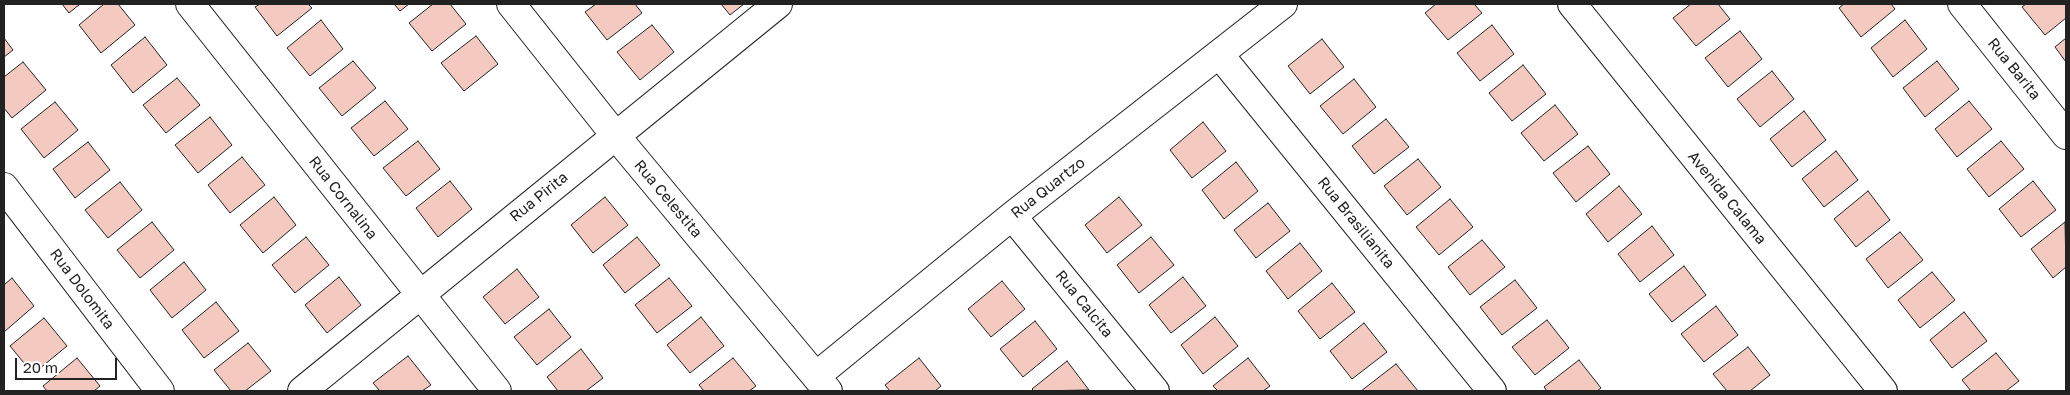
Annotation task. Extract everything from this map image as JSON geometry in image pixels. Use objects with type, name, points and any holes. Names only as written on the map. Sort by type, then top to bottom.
[{"type":"street","name":"Rua Cornalina","points":[[190,4],[497,391]]},
{"type":"street","name":"Rua Celestita","points":[[511,4],[615,135],[822,384]]},
{"type":"street","name":"Rua Pirita","points":[[302,391],[778,4]]},
{"type":"street","name":"Rua Quartzo","points":[[822,384],[1012,216],[1283,4]]},
{"type":"street","name":"Avenida Calama","points":[[1572,4],[1883,391]]},
{"type":"street","name":"Rua Barita","points":[[1962,4],[2066,135]]},
{"type":"street","name":"Rua Brasilianita","points":[[1219,54],[1492,391]]},
{"type":"street","name":"Rua Dolomita","points":[[4,187],[160,391]]},
{"type":"street","name":"Rua Calcita","points":[[1012,216],[1155,391]]},
{"type":"building","points":[[62,4],[80,4],[69,13]]},
{"type":"building","points":[[104,4],[118,4],[135,25],[101,53],[79,25]]},
{"type":"building","points":[[260,4],[308,4],[312,8],[277,36],[255,7]]},
{"type":"building","points":[[394,4],[409,4],[400,11]]},
{"type":"building","points":[[433,4],[450,4],[466,24],[432,51],[409,23]]},
{"type":"building","points":[[596,4],[635,4],[642,13],[607,40],[585,12]]},
{"type":"building","points":[[721,4],[744,4],[730,15]]},
{"type":"building","points":[[1436,4],[1474,4],[1482,13],[1448,40],[1425,13]]},
{"type":"building","points":[[1691,4],[1718,4],[1730,19],[1696,46],[1673,18]]},
{"type":"building","points":[[1844,4],[1891,4],[1895,9],[1861,37],[1839,8]]},
{"type":"building","points":[[2026,4],[2066,4],[2066,18],[2045,35],[2022,7]]},
{"type":"building","points":[[321,20],[343,49],[310,76],[287,48]]},
{"type":"building","points":[[1905,20],[1927,49],[1893,77],[1871,48]]},
{"type":"building","points":[[652,25],[674,52],[640,80],[617,52]]},
{"type":"building","points":[[1492,25],[1514,54],[1480,81],[1457,53]]},
{"type":"building","points":[[1740,31],[1762,59],[1728,87],[1705,58]]},
{"type":"building","points":[[476,36],[498,64],[464,91],[441,63]]},
{"type":"building","points":[[145,37],[167,65],[133,93],[111,65]]},
{"type":"building","points":[[4,38],[13,50],[4,57]]},
{"type":"building","points":[[2066,38],[2066,62],[2055,47]]},
{"type":"building","points":[[1322,39],[1344,67],[1310,94],[1288,66]]},
{"type":"building","points":[[353,61],[376,88],[342,116],[319,88]]},
{"type":"building","points":[[1937,61],[1959,89],[1925,117],[1903,88]]},
{"type":"building","points":[[23,62],[46,90],[12,118],[4,108],[4,77]]},
{"type":"building","points":[[1523,65],[1546,94],[1512,121],[1489,93]]},
{"type":"building","points":[[1772,71],[1794,99],[1760,127],[1737,99]]},
{"type":"building","points":[[177,78],[200,105],[166,133],[143,105]]},
{"type":"building","points":[[1354,79],[1376,107],[1343,134],[1320,106]]},
{"type":"building","points":[[385,101],[408,129],[374,156],[351,128]]},
{"type":"building","points":[[1969,101],[1992,129],[1957,157],[1935,129]]},
{"type":"building","points":[[55,102],[78,130],[44,158],[21,129]]},
{"type":"building","points":[[1555,105],[1578,134],[1544,161],[1521,133]]},
{"type":"building","points":[[1804,111],[1826,140],[1792,167],[1770,139]]},
{"type":"building","points":[[210,117],[232,145],[198,173],[175,145]]},
{"type":"building","points":[[1386,119],[1409,147],[1374,174],[1352,146]]},
{"type":"building","points":[[1203,122],[1226,151],[1192,178],[1170,150]]},
{"type":"building","points":[[418,141],[440,169],[406,196],[383,168]]},
{"type":"building","points":[[2001,141],[2024,169],[1989,197],[1967,169]]},
{"type":"building","points":[[88,142],[110,170],[75,198],[53,169]]},
{"type":"building","points":[[1588,146],[1610,174],[1576,202],[1553,173]]},
{"type":"building","points":[[1836,151],[1858,180],[1824,207],[1802,179]]},
{"type":"building","points":[[242,157],[265,185],[230,213],[208,185]]},
{"type":"building","points":[[1418,159],[1441,187],[1407,215],[1384,186]]},
{"type":"building","points":[[1236,162],[1258,191],[1224,219],[1202,190]]},
{"type":"building","points":[[450,181],[472,209],[438,237],[416,208]]},
{"type":"building","points":[[2033,181],[2056,210],[2021,237],[1999,209]]},
{"type":"building","points":[[120,182],[142,210],[108,238],[85,210]]},
{"type":"building","points":[[1619,186],[1642,214],[1608,242],[1586,214]]},
{"type":"building","points":[[1868,191],[1890,220],[1856,247],[1834,219]]},
{"type":"building","points":[[274,197],[296,225],[263,253],[240,225]]},
{"type":"building","points":[[605,197],[628,225],[593,253],[571,225]]},
{"type":"building","points":[[1119,197],[1142,225],[1107,253],[1085,225]]},
{"type":"building","points":[[1450,199],[1473,227],[1439,255],[1416,227]]},
{"type":"building","points":[[1268,203],[1290,231],[1256,258],[1234,230]]},
{"type":"building","points":[[152,222],[174,250],[140,278],[117,250]]},
{"type":"building","points":[[2065,222],[2066,267],[2053,278],[2031,249]]},
{"type":"building","points":[[1652,226],[1674,255],[1640,282],[1618,254]]},
{"type":"building","points":[[1900,232],[1923,260],[1888,288],[1866,259]]},
{"type":"building","points":[[306,237],[329,265],[295,293],[272,265]]},
{"type":"building","points":[[637,237],[660,265],[625,293],[603,265]]},
{"type":"building","points":[[1151,237],[1174,265],[1139,293],[1117,265]]},
{"type":"building","points":[[1482,240],[1505,267],[1470,295],[1448,267]]},
{"type":"building","points":[[1300,243],[1322,271],[1288,299],[1266,271]]},
{"type":"building","points":[[184,262],[206,290],[172,318],[150,290]]},
{"type":"building","points":[[1684,266],[1706,295],[1672,322],[1649,294]]},
{"type":"building","points":[[517,269],[539,297],[505,324],[483,297]]},
{"type":"building","points":[[1932,272],[1955,300],[1920,328],[1898,300]]},
{"type":"building","points":[[339,277],[361,305],[327,333],[305,305]]},
{"type":"building","points":[[1183,277],[1206,306],[1171,333],[1149,305]]},
{"type":"building","points":[[12,278],[34,306],[4,332],[4,285]]},
{"type":"building","points":[[669,278],[692,306],[657,333],[635,305]]},
{"type":"building","points":[[1515,280],[1537,308],[1502,335],[1480,307]]},
{"type":"building","points":[[1002,281],[1025,309],[991,337],[968,309]]},
{"type":"building","points":[[1332,283],[1355,312],[1320,339],[1298,311]]},
{"type":"building","points":[[216,302],[239,331],[204,358],[182,330]]},
{"type":"building","points":[[1716,306],[1738,335],[1704,362],[1681,334]]},
{"type":"building","points":[[549,309],[571,337],[537,365],[514,337]]},
{"type":"building","points":[[1964,312],[1987,341],[1952,368],[1930,340]]},
{"type":"building","points":[[701,317],[724,346],[690,373],[667,345]]},
{"type":"building","points":[[1215,317],[1238,346],[1203,374],[1181,345]]},
{"type":"building","points":[[44,318],[67,346],[33,374],[10,346]]},
{"type":"building","points":[[1547,320],[1569,348],[1535,375],[1512,347]]},
{"type":"building","points":[[1035,321],[1057,349],[1023,377],[1000,349]]},
{"type":"building","points":[[1364,323],[1387,352],[1352,379],[1330,351]]},
{"type":"building","points":[[248,343],[271,371],[245,391],[231,391],[214,370]]},
{"type":"building","points":[[1748,347],[1770,375],[1750,391],[1727,391],[1713,374]]},
{"type":"building","points":[[581,349],[603,378],[586,391],[558,391],[547,377]]},
{"type":"building","points":[[1996,353],[2019,381],[2006,391],[1971,391],[1962,380]]},
{"type":"building","points":[[408,356],[431,385],[422,391],[380,391],[373,383]]},
{"type":"building","points":[[77,358],[100,386],[94,391],[47,391],[43,386]]},
{"type":"building","points":[[733,358],[756,386],[749,391],[704,391],[699,385]]},
{"type":"building","points":[[919,358],[941,386],[935,391],[890,391],[885,385]]},
{"type":"building","points":[[1248,358],[1270,386],[1263,391],[1218,391],[1213,386]]},
{"type":"building","points":[[1579,360],[1601,388],[1597,391],[1547,391],[1544,387]]},
{"type":"building","points":[[1067,361],[1089,390],[1034,391],[1032,389]]},
{"type":"building","points":[[1396,364],[1418,391],[1361,391]]}]
